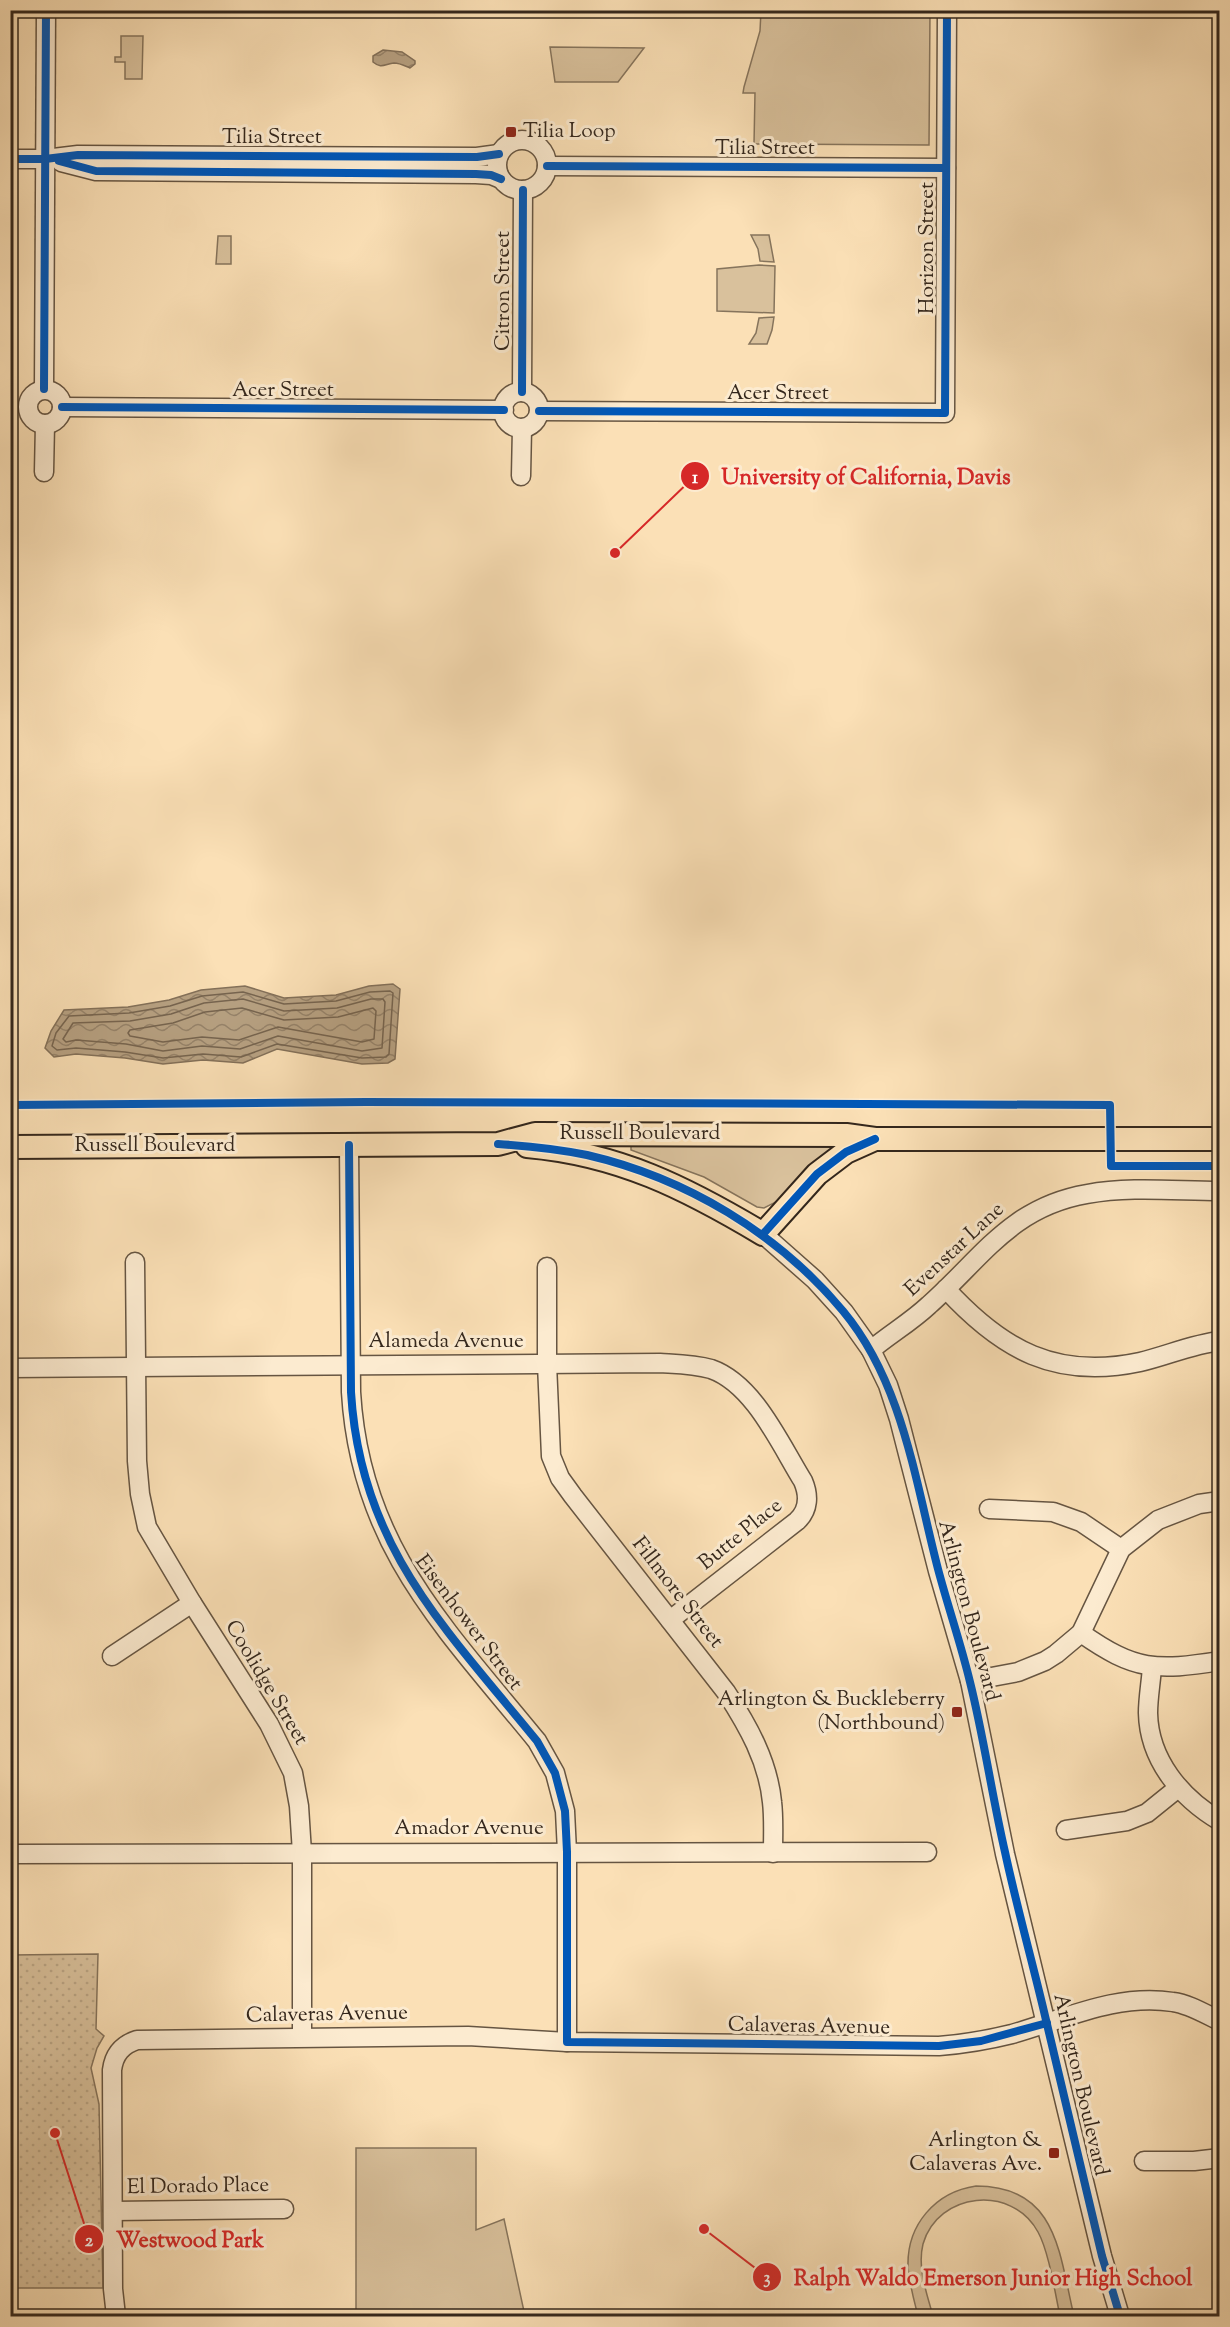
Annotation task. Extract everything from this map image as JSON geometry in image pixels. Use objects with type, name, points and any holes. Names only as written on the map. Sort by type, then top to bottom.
[{"type":"main road","name":"Russell Boulevard","points":[[10,1147],[498,1143],[535,1134],[846,1135],[874,1139],[1220,1139]]},
{"type":"main road","name":"Russell Boulevard","points":[[763,1234],[824,1167],[846,1152],[874,1139]]},
{"type":"main road","name":"Arlington Boulevard","points":[[498,1143],[550,1148],[589,1156],[651,1174],[706,1200],[763,1234]]},
{"type":"street","points":[[44,389],[46,10]]},
{"type":"street","name":"Horizon Street","points":[[945,413],[947,10]]},
{"type":"street","points":[[528,141],[542,150],[547,166],[546,173],[537,185],[523,190],[507,185],[501,179],[498,171],[499,154],[511,142],[528,141]]},
{"type":"street","name":"Tilia Street","points":[[10,159],[45,159],[78,155],[477,157],[499,154]]},
{"type":"street","name":"Tilia Street","points":[[45,159],[96,171],[477,174],[491,175],[501,179]]},
{"type":"street","name":"Tilia Street","points":[[547,166],[946,168]]},
{"type":"street","name":"Citron Street","points":[[522,393],[523,190]]},
{"type":"street","points":[[44,389],[57,394],[62,407],[58,417],[45,424],[39,423],[19,407],[34,393],[44,389]]},
{"type":"street","points":[[522,393],[527,393],[536,400],[539,411],[532,424],[522,428],[507,420],[504,410],[511,396],[522,393]]},
{"type":"street","name":"Acer Street","points":[[62,407],[504,410]]},
{"type":"street","name":"Acer Street","points":[[539,411],[945,413]]},
{"type":"street","points":[[44,472],[45,424]]},
{"type":"street","points":[[521,476],[522,428]]},
{"type":"street","name":"Eisenhower Street","points":[[349,1145],[350,1365],[352,1420],[357,1450],[367,1488],[387,1540],[405,1573],[425,1602],[537,1741],[549,1760],[563,1799],[567,1852],[567,2042]]},
{"type":"street","name":"Evenstar Lane","points":[[871,1350],[915,1317],[985,1251],[994,1239],[1018,1220],[1038,1210],[1085,1194],[1110,1191],[1220,1191]]},
{"type":"street","name":"Arlington Boulevard","points":[[763,1234],[830,1296],[844,1312],[871,1350],[888,1385],[970,1681],[1005,1854],[1102,2256],[1120,2316]]},
{"type":"street","name":"Coolidge Street","points":[[135,1262],[137,1461],[140,1494],[147,1527],[192,1604],[269,1724],[293,1773],[299,1806],[302,1853],[302,2037]]},
{"type":"street","name":"Fillmore Street","points":[[547,1267],[546,1364],[551,1456],[560,1478],[726,1692],[755,1740],[764,1763],[772,1801],[773,1852]]},
{"type":"street","points":[[946,1289],[987,1329],[1010,1346],[1065,1364],[1099,1368],[1113,1367],[1220,1341]]},
{"type":"street","name":"Alameda Avenue","points":[[10,1368],[688,1365],[711,1370],[729,1378],[745,1391],[762,1414],[803,1481],[807,1503]]},
{"type":"street","points":[[970,1681],[1032,1667],[1056,1654],[1081,1633],[1121,1549],[1158,1520],[1179,1510],[1220,1501]]},
{"type":"street","name":"Butte Place","points":[[670,1620],[797,1521],[805,1511],[807,1503]]},
{"type":"street","points":[[989,1509],[1040,1510],[1066,1516],[1081,1522],[1121,1549]]},
{"type":"street","points":[[112,1656],[192,1604]]},
{"type":"street","points":[[1081,1633],[1119,1656],[1152,1667],[1175,1668],[1220,1661]]},
{"type":"street","points":[[1152,1667],[1148,1713],[1152,1738],[1166,1771],[1178,1788],[1197,1806],[1220,1821]]},
{"type":"street","points":[[1066,1830],[1127,1821],[1147,1813],[1178,1788]]},
{"type":"street","name":"Amador Avenue","points":[[10,1854],[927,1852]]},
{"type":"street","name":"Calaveras Avenue","points":[[113,2211],[112,2064],[118,2052],[125,2045],[144,2040],[468,2036],[567,2042],[939,2046],[981,2041],[1121,2002],[1144,1999],[1175,2002],[1220,2021]]},
{"type":"street","points":[[1144,2161],[1194,2161],[1220,2158]]},
{"type":"street","name":"El Dorado Place","points":[[113,2211],[284,2209]]},
{"type":"street","points":[[113,2211],[113,2289],[116,2316]]},
{"type":"shaded area","points":[[761,11],[930,11],[929,145],[754,144],[755,93],[743,93],[760,31]]},
{"type":"shaded area","points":[[121,36],[143,36],[142,79],[125,79],[125,62],[115,62],[115,57],[121,57]]},
{"type":"shaded area","points":[[550,47],[644,48],[618,82],[555,82]]},
{"type":"shaded area","points":[[751,235],[769,235],[774,262],[760,261],[758,249]]},
{"type":"shaded area","points":[[218,236],[231,236],[231,264],[216,264]]},
{"type":"shaded area","points":[[759,265],[775,266],[774,313],[717,311],[717,269]]},
{"type":"shaded area","points":[[774,317],[767,344],[749,344],[756,333],[759,318]]},
{"type":"shaded area","points":[[631,1145],[836,1146],[776,1202],[764,1208],[757,1207],[704,1177],[631,1150]]},
{"type":"shaded area","points":[[98,1954],[96,2029],[104,2036],[97,2048],[91,2068],[99,2104],[103,2288],[11,2288],[11,1955]]},
{"type":"shaded area","points":[[356,2148],[476,2148],[476,2230],[504,2219],[525,2316],[356,2316]]},
{"type":"shaded area","points":[[976,2186],[1003,2189],[1024,2198],[1039,2211],[1050,2228],[1058,2248],[1074,2316],[1060,2316],[1042,2240],[1026,2217],[1011,2206],[994,2201],[976,2200],[944,2213],[931,2227],[923,2244],[921,2262],[933,2316],[918,2316],[908,2266],[912,2237],[918,2224],[936,2203],[961,2189]]},
{"type":"water","points":[[383,50],[402,52],[415,61],[415,64],[410,68],[396,63],[378,65],[373,62],[373,56]]},
{"type":"water","points":[[393,984],[400,989],[395,1059],[388,1063],[362,1064],[277,1049],[243,1063],[203,1060],[163,1064],[76,1054],[54,1057],[45,1048],[51,1031],[64,1010],[128,1007],[169,1000],[201,990],[245,986],[284,998],[336,995],[369,986]]},
{"type":"cycle path","points":[[44,389],[46,10]]},
{"type":"cycle path","points":[[539,411],[945,413],[947,10]]},
{"type":"cycle path","points":[[10,159],[45,159],[78,155],[477,157],[499,154]]},
{"type":"cycle path","points":[[59,161],[96,171],[476,174],[491,175],[501,179]]},
{"type":"cycle path","points":[[547,166],[946,168]]},
{"type":"cycle path","points":[[522,392],[523,190]]},
{"type":"cycle path","points":[[62,407],[504,410]]},
{"type":"cycle path","points":[[10,1105],[366,1102],[1110,1105],[1111,1166],[1220,1166]]},
{"type":"cycle path","points":[[763,1234],[817,1174],[846,1152],[875,1139]]},
{"type":"cycle path","points":[[498,1144],[565,1151],[624,1165],[660,1178],[728,1212],[760,1233],[817,1283],[843,1311],[863,1339],[880,1369],[893,1401],[914,1468],[938,1569],[966,1668],[980,1724],[1000,1831],[1102,2256],[1120,2316]]},
{"type":"cycle path","points":[[349,1145],[351,1392],[358,1447],[371,1496],[390,1540],[413,1582],[440,1622],[537,1741],[555,1773],[565,1811],[567,1852],[567,2042],[939,2046],[981,2041],[1047,2023]]},
{"type":"place","name":"Tilia Loop","points":[[511,132]]},
{"type":"place","name":"University of California, Davis","points":[[615,553]]},
{"type":"place","name":"Arlington & Buckleberry (Northbound)","points":[[957,1712]]},
{"type":"place","name":"Westwood Park","points":[[55,2133]]},
{"type":"place","name":"Arlington & Calaveras Ave.","points":[[1054,2153]]},
{"type":"place","name":"Ralph Waldo Emerson Junior High School","points":[[704,2229]]}]
